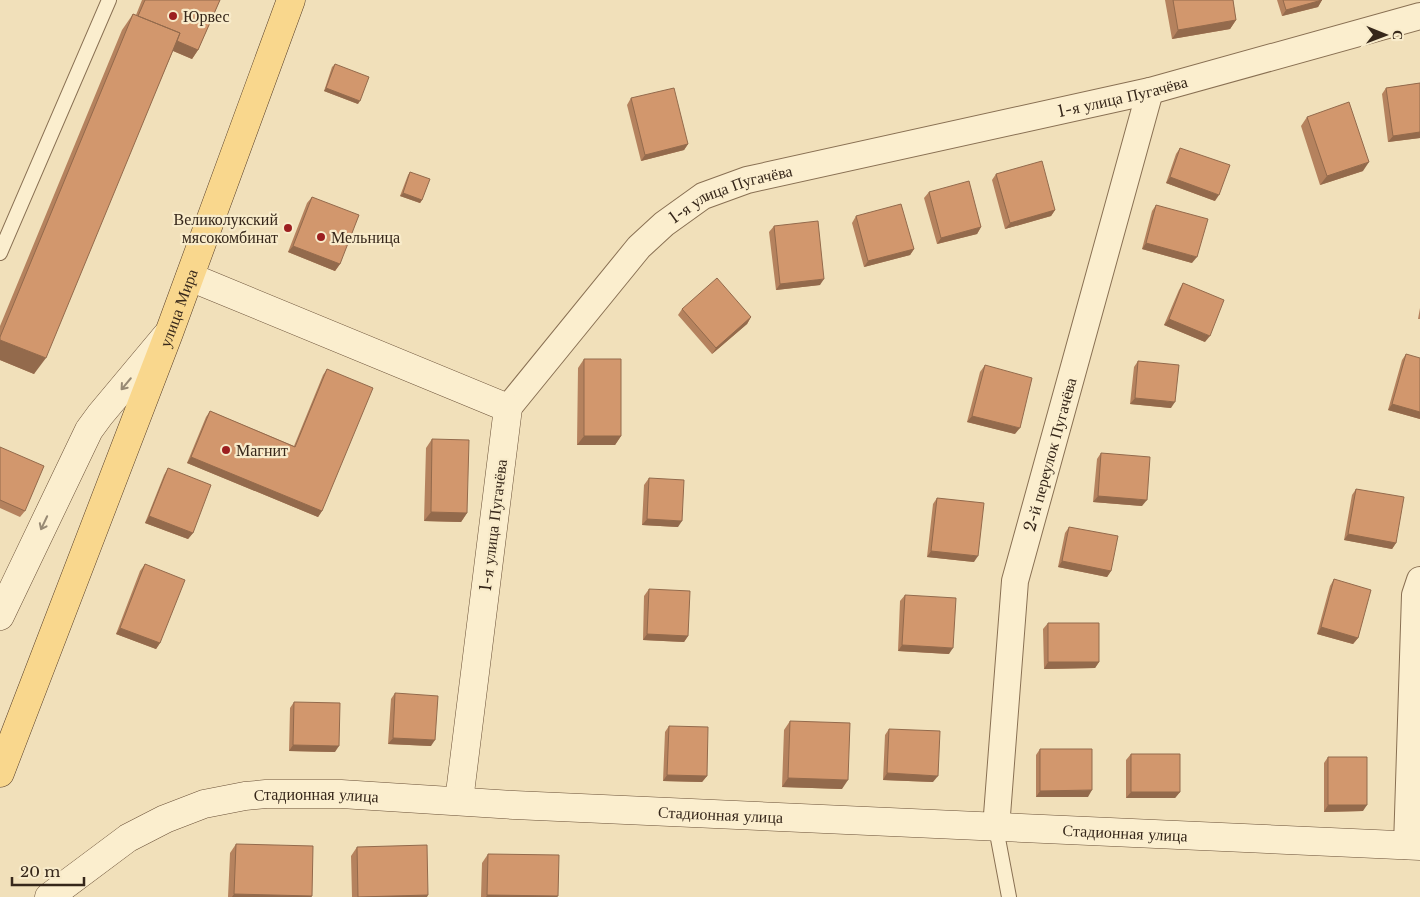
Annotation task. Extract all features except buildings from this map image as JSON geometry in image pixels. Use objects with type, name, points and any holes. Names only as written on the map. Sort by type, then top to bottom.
[{"type":"main road","name":"улица Мира","points":[[168,333],[291,0]]},
{"type":"main road","points":[[0,772],[168,333]]},
{"type":"street","name":"1-я улица Пугачёва","points":[[459,801],[508,408],[639,247],[664,224],[703,196],[747,180],[1150,90],[1420,16]]},
{"type":"street","name":"2-й переулок Пугачёва","points":[[996,828],[1016,581],[1150,90]]},
{"type":"street","points":[[190,277],[508,408]]},
{"type":"street","name":"улица Мира","points":[[0,616],[89,430],[168,333]]},
{"type":"street","points":[[1413,846],[1415,595],[1420,580]]},
{"type":"street","name":"Стадионная улица","points":[[49,897],[117,846],[146,828],[184,811],[225,799],[287,793],[341,794],[514,805],[996,828],[1413,846]]},
{"type":"lane","points":[[0,254],[109,0]]},
{"type":"lane","points":[[996,828],[1009,897]]},
{"type":"place","name":"Юрвес","points":[[173,16]]},
{"type":"place","name":"Великолукский мясокомбинат","points":[[288,228]]},
{"type":"place","name":"Мельница","points":[[321,237]]},
{"type":"place","name":"Магнит","points":[[226,450]]}]
